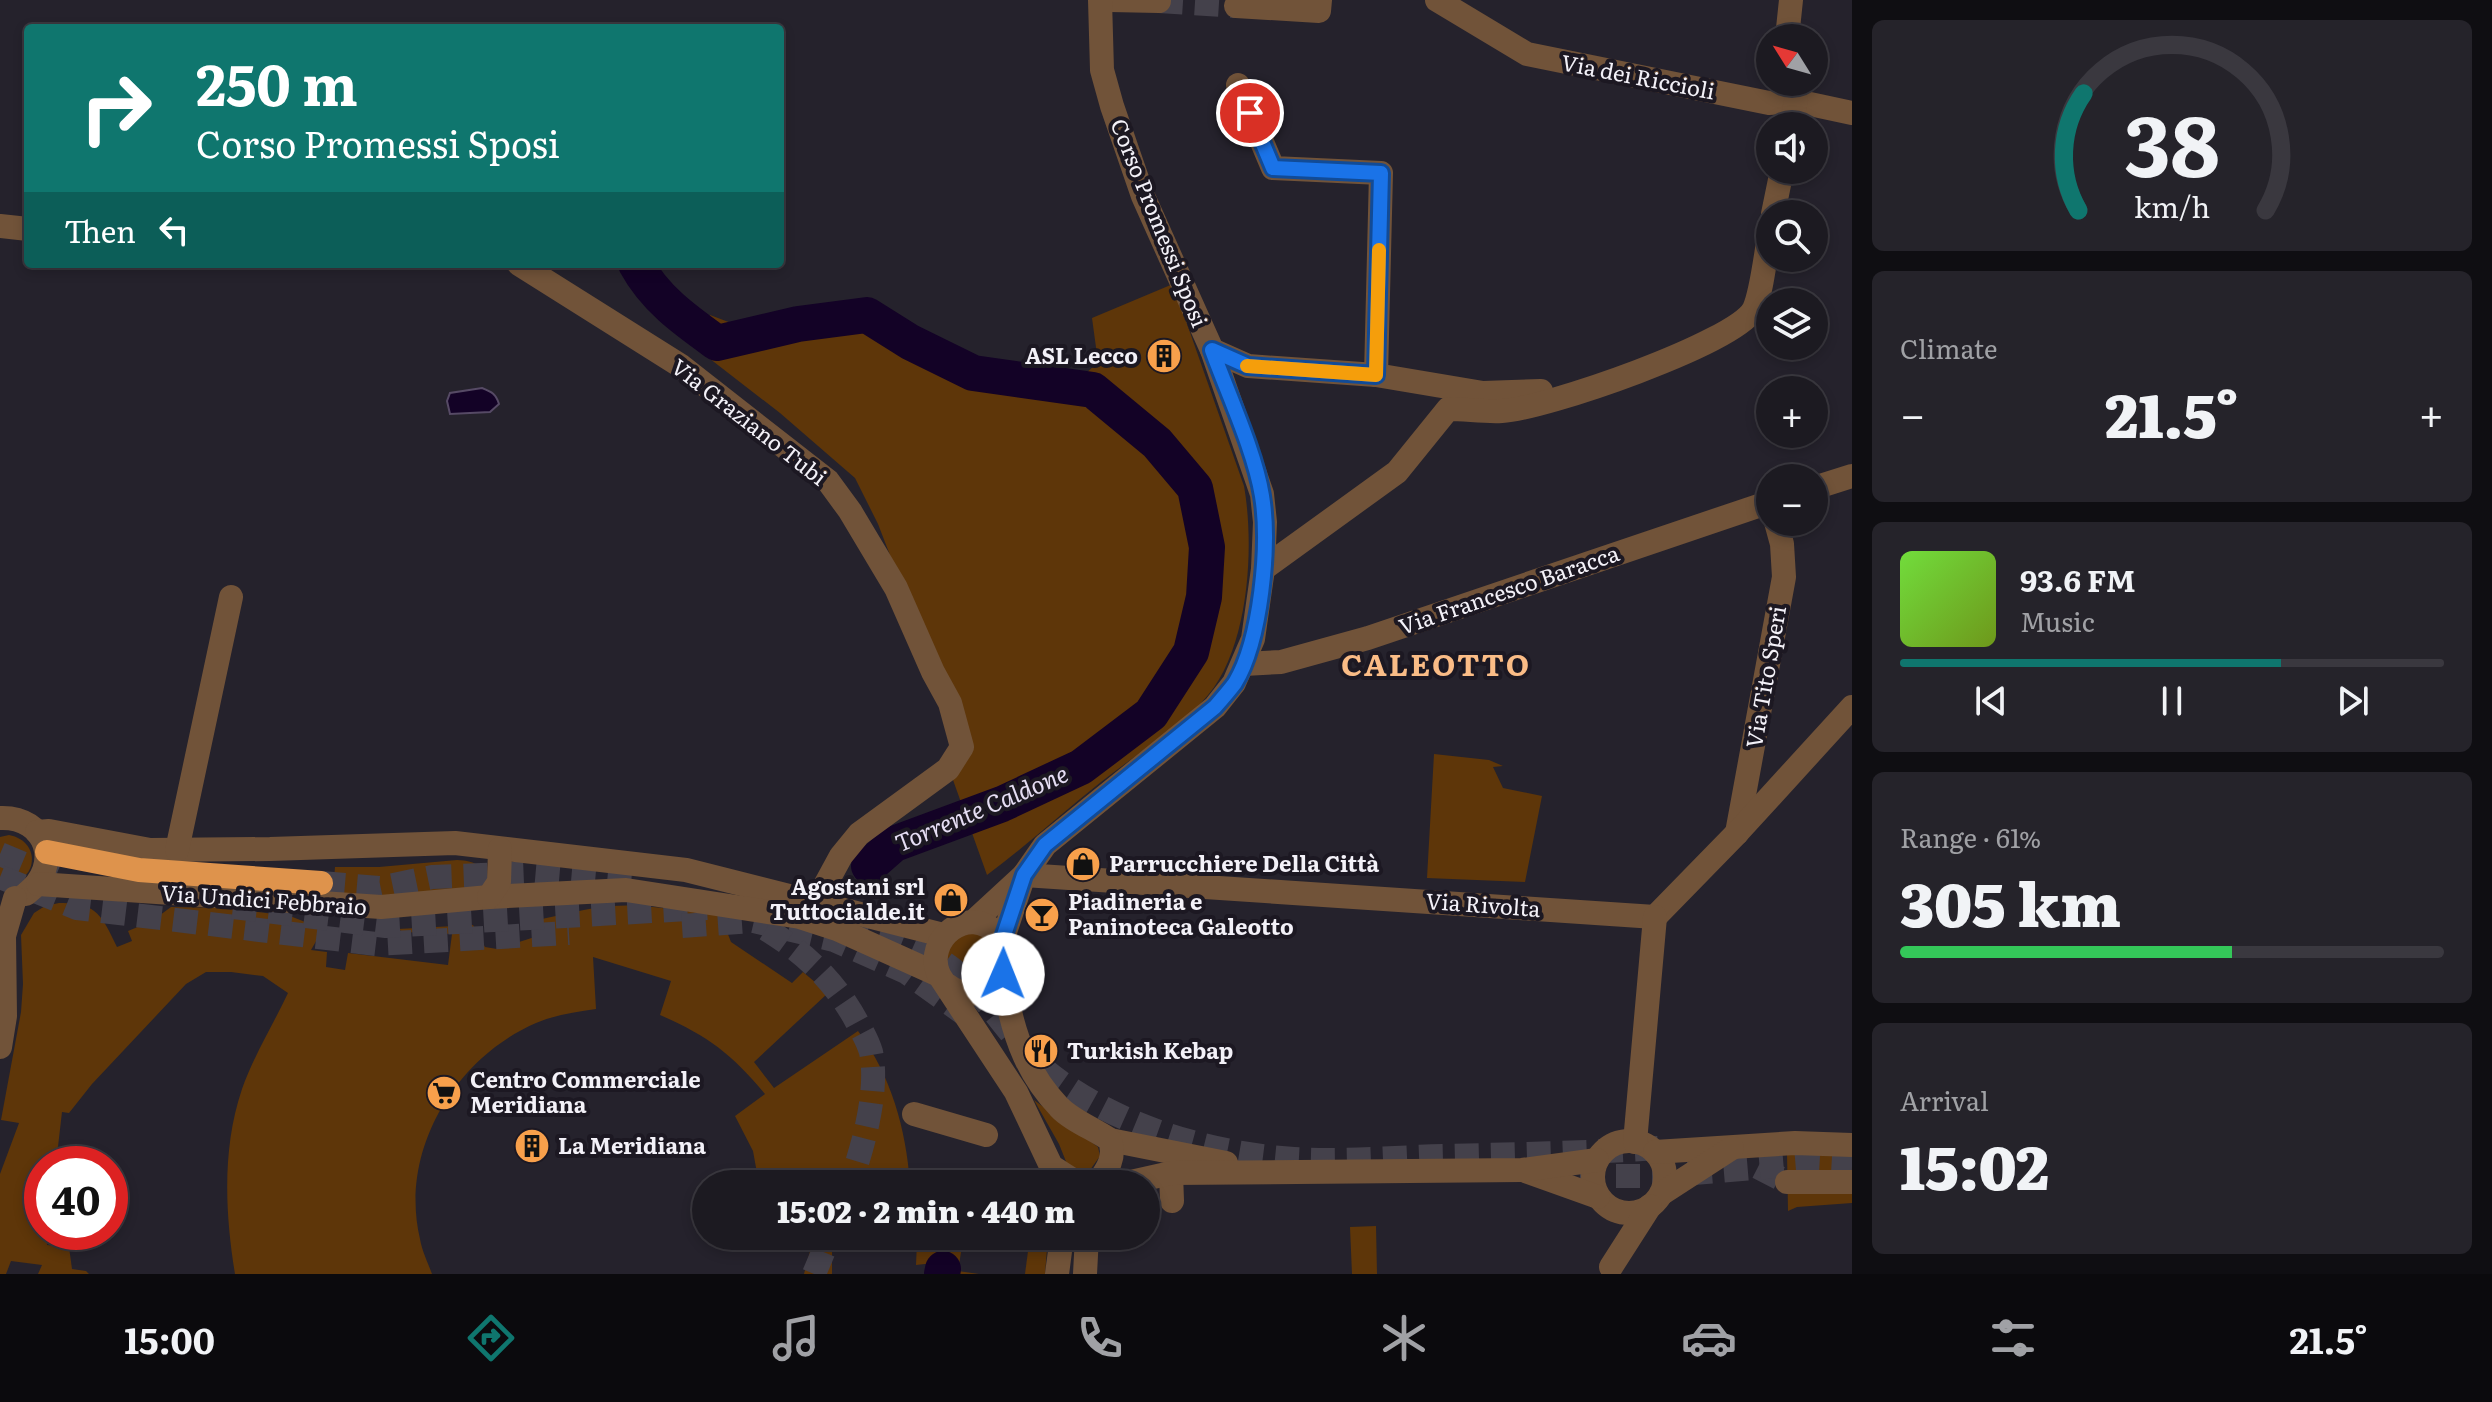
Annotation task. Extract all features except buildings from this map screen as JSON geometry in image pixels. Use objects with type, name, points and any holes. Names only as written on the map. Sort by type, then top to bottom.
[{"type":"highway","points":[[42,842],[139,870],[321,883]]},
{"type":"street","points":[[1236,6],[1319,11],[1320,0]]},
{"type":"street","name":"Via dei Riccioli","points":[[1437,0],[1527,54],[1769,103],[1781,96]]},
{"type":"street","points":[[1788,24],[1791,0]]},
{"type":"street","points":[[1104,5],[1159,1]]},
{"type":"street","points":[[1104,5],[1139,16]]},
{"type":"street","name":"Corso Promessi Sposi","points":[[973,922],[1024,875],[1045,845],[1215,707],[1234,683],[1253,639],[1263,569],[1265,522],[1262,494],[1212,350],[1143,196],[1112,106],[1102,70],[1104,5]]},
{"type":"street","points":[[1238,85],[1273,168],[1381,173],[1376,375]]},
{"type":"street","name":"Via dei Riccioli","points":[[1804,96],[1852,113]]},
{"type":"street","points":[[0,226],[24,229]]},
{"type":"street","name":"Via Graziano Tubi","points":[[525,268],[681,366],[828,481],[850,511],[896,588],[950,703],[962,747],[958,756],[948,769],[859,834],[841,856],[816,902]]},
{"type":"street","points":[[1263,569],[1397,472],[1448,409],[1503,411],[1570,396],[1705,343],[1741,324],[1754,309],[1762,272]]},
{"type":"street","name":"Corso Promessi Sposi","points":[[1212,350],[1248,366],[1376,375],[1483,393],[1534,392],[1571,385]]},
{"type":"street","points":[[1828,484],[1852,476]]},
{"type":"street","name":"Via Francesco Baracca","points":[[1244,664],[1281,662],[1368,638],[1756,507]]},
{"type":"street","name":"Via Tito Speri","points":[[1737,833],[1784,577],[1780,536]]},
{"type":"street","name":"Via Undici Febbraio","points":[[177,850],[231,597]]},
{"type":"street","points":[[1610,1271],[1655,1200],[1664,1172],[1645,1147],[1655,917],[1852,707]]},
{"type":"street","name":"Via Undici Febbraio","points":[[0,818],[19,819],[42,842],[49,831],[150,850],[455,843],[686,870],[943,935]]},
{"type":"street","points":[[0,1047],[5,1016],[4,936],[8,899],[28,893],[38,884],[45,872],[42,842]]},
{"type":"street","points":[[489,897],[499,882],[500,849]]},
{"type":"street","name":"Corso Promessi Sposi","points":[[1002,941],[1024,875]]},
{"type":"street","name":"Via Rivolta","points":[[1024,875],[1655,917]]},
{"type":"street","name":"Via Undici Febbraio","points":[[38,884],[381,907],[489,897],[626,890],[800,917],[837,929],[943,980]]},
{"type":"street","points":[[1052,1170],[1042,1142],[1016,1092],[943,980],[935,955],[943,935],[961,924],[973,922],[995,931],[1002,941],[1007,956],[1003,974],[1012,1020],[1024,1058],[1061,1110],[1110,1140],[1275,1172]]},
{"type":"street","points":[[943,980],[957,992],[980,993],[991,988],[1003,974]]},
{"type":"street","points":[[914,1114],[986,1135]]},
{"type":"street","points":[[1106,1170],[1112,1154],[1110,1140]]},
{"type":"street","points":[[1610,1271],[1608,1204],[1593,1179],[1597,1160],[1609,1147],[1617,1143],[1645,1147],[1795,1143],[1852,1145]]},
{"type":"street","points":[[1522,1170],[1635,1213],[1734,1147]]},
{"type":"street","points":[[1160,1175],[1522,1170],[1597,1160]]},
{"type":"street","points":[[1171,1173],[1172,1201]]},
{"type":"street","points":[[1787,1182],[1852,1182]]},
{"type":"street","points":[[1057,1274],[1060,1250]]},
{"type":"street","points":[[1085,1274],[1086,1250]]},
{"type":"shaded area","points":[[1173,284],[1244,486],[1249,539],[1248,569],[1239,629],[1218,682],[1202,702],[987,875],[948,766],[958,756],[900,581],[878,524],[855,478],[780,413],[705,355],[693,337],[710,315],[747,329],[851,307],[877,310],[887,316],[910,342],[973,373],[1033,382],[1082,377],[1098,362],[1092,318]]},
{"type":"shaded area","points":[[482,388],[493,394],[499,404],[490,412],[450,414],[447,401],[450,393]]},
{"type":"shaded area","points":[[1434,754],[1489,760],[1503,766],[1493,767],[1503,788],[1542,796],[1525,882],[1427,878]]},
{"type":"shaded area","points":[[9,835],[28,846],[32,864],[22,879],[0,882],[0,837]]},
{"type":"shaded area","points":[[457,860],[470,862],[482,869],[480,886],[397,896],[333,893],[335,867],[379,867]]},
{"type":"shaded area","points":[[72,903],[90,908],[102,919],[117,947],[132,941],[128,931],[152,921],[171,907],[225,908],[290,916],[323,929],[311,950],[327,952],[326,967],[345,970],[348,953],[448,965],[452,934],[403,932],[398,929],[473,925],[485,947],[497,949],[541,935],[537,920],[593,908],[638,906],[715,914],[722,919],[731,942],[792,983],[803,972],[828,993],[754,1062],[774,1088],[858,1031],[870,1048],[895,1103],[908,1170],[756,1170],[753,1151],[735,1116],[765,1094],[718,1047],[660,1015],[671,981],[593,957],[596,1009],[543,1020],[507,1039],[481,1059],[458,1084],[440,1111],[426,1141],[418,1173],[416,1206],[421,1243],[432,1274],[235,1274],[227,1181],[231,1134],[247,1076],[288,993],[263,976],[206,972],[186,984],[92,1084],[69,1113],[62,1112],[58,1146],[24,1146],[24,1250],[69,1250],[72,1269],[89,1274],[38,1274],[42,1265],[11,1261],[6,1274],[0,1274],[0,1174],[19,1123],[1,1120],[21,1012],[21,935],[34,913],[45,906]]},
{"type":"shaded area","points":[[983,931],[1002,958],[982,985],[957,980],[948,962],[950,947],[958,935]]},
{"type":"shaded area","points":[[1034,1100],[1098,1147],[1100,1156],[1090,1170],[1071,1170]]},
{"type":"shaded area","points":[[1787,1153],[1852,1156],[1852,1203],[1797,1207],[1788,1211]]},
{"type":"shaded area","points":[[1376,1226],[1377,1274],[1352,1274],[1350,1227]]},
{"type":"shaded area","points":[[810,1250],[832,1250],[832,1274],[804,1274]]},
{"type":"shaded area","points":[[917,1250],[961,1250],[958,1271],[979,1274],[949,1274],[951,1261],[916,1265]]},
{"type":"shaded area","points":[[1028,1250],[1047,1250],[1045,1274],[1025,1274]]},
{"type":"waterway","name":"Torrente Caldone","points":[[639,268],[662,298],[717,343],[798,324],[867,315],[910,342],[973,373],[1093,390],[1157,443],[1195,488],[1207,547],[1204,597],[1191,652],[1151,714],[1081,767],[1002,804],[894,844],[869,866]]},
{"type":"waterway","name":"Torrente Caldone","points":[[942,1274],[943,1269]]},
{"type":"tunnel","points":[[1159,1],[1236,6]]},
{"type":"tunnel","points":[[0,854],[59,879]]},
{"type":"tunnel","points":[[321,883],[379,888],[432,877],[531,873],[635,882]]},
{"type":"tunnel","points":[[0,877],[77,908],[376,944],[569,933]]},
{"type":"tunnel","points":[[233,907],[386,926],[707,908]]},
{"type":"tunnel","points":[[682,926],[754,921],[834,940],[906,972],[963,1013]]},
{"type":"tunnel","points":[[845,924],[906,943],[949,966],[985,1001],[1042,1067],[1081,1095],[1138,1124],[1200,1144],[1263,1156],[1332,1160],[1658,1148]]},
{"type":"tunnel","points":[[766,929],[794,948],[830,982],[870,1048],[873,1067],[871,1101],[854,1170]]},
{"type":"tunnel","points":[[1544,1176],[1659,1176],[1801,1164],[1852,1167]]},
{"type":"tunnel","points":[[1758,1167],[1787,1182]]},
{"type":"tunnel","points":[[814,1274],[824,1250]]},
{"type":"slow traffic","points":[[1247,366],[1376,375],[1379,250]]},
{"type":"place","name":"ASL Lecco","points":[[1164,356]]},
{"type":"place","name":"Parrucchiere Della Città","points":[[1083,864]]},
{"type":"place","name":"Agostani srl Tuttocialde.it","points":[[951,900]]},
{"type":"place","name":"Piadineria e Paninoteca Galeotto","points":[[1042,915]]},
{"type":"place","name":"Turkish Kebap","points":[[1041,1051]]},
{"type":"place","name":"Centro Commerciale Meridiana","points":[[444,1093]]},
{"type":"place","name":"La Meridiana","points":[[532,1146]]},
{"type":"district","name":"CALEOTTO","points":[[1436,666]]},
{"type":"route","points":[[1003,974],[1007,956],[1002,941],[1024,875],[1045,845],[1215,707],[1234,683],[1253,639],[1263,569],[1265,522],[1262,494],[1212,350],[1248,366],[1376,375],[1381,173],[1273,168],[1250,113]]}]
